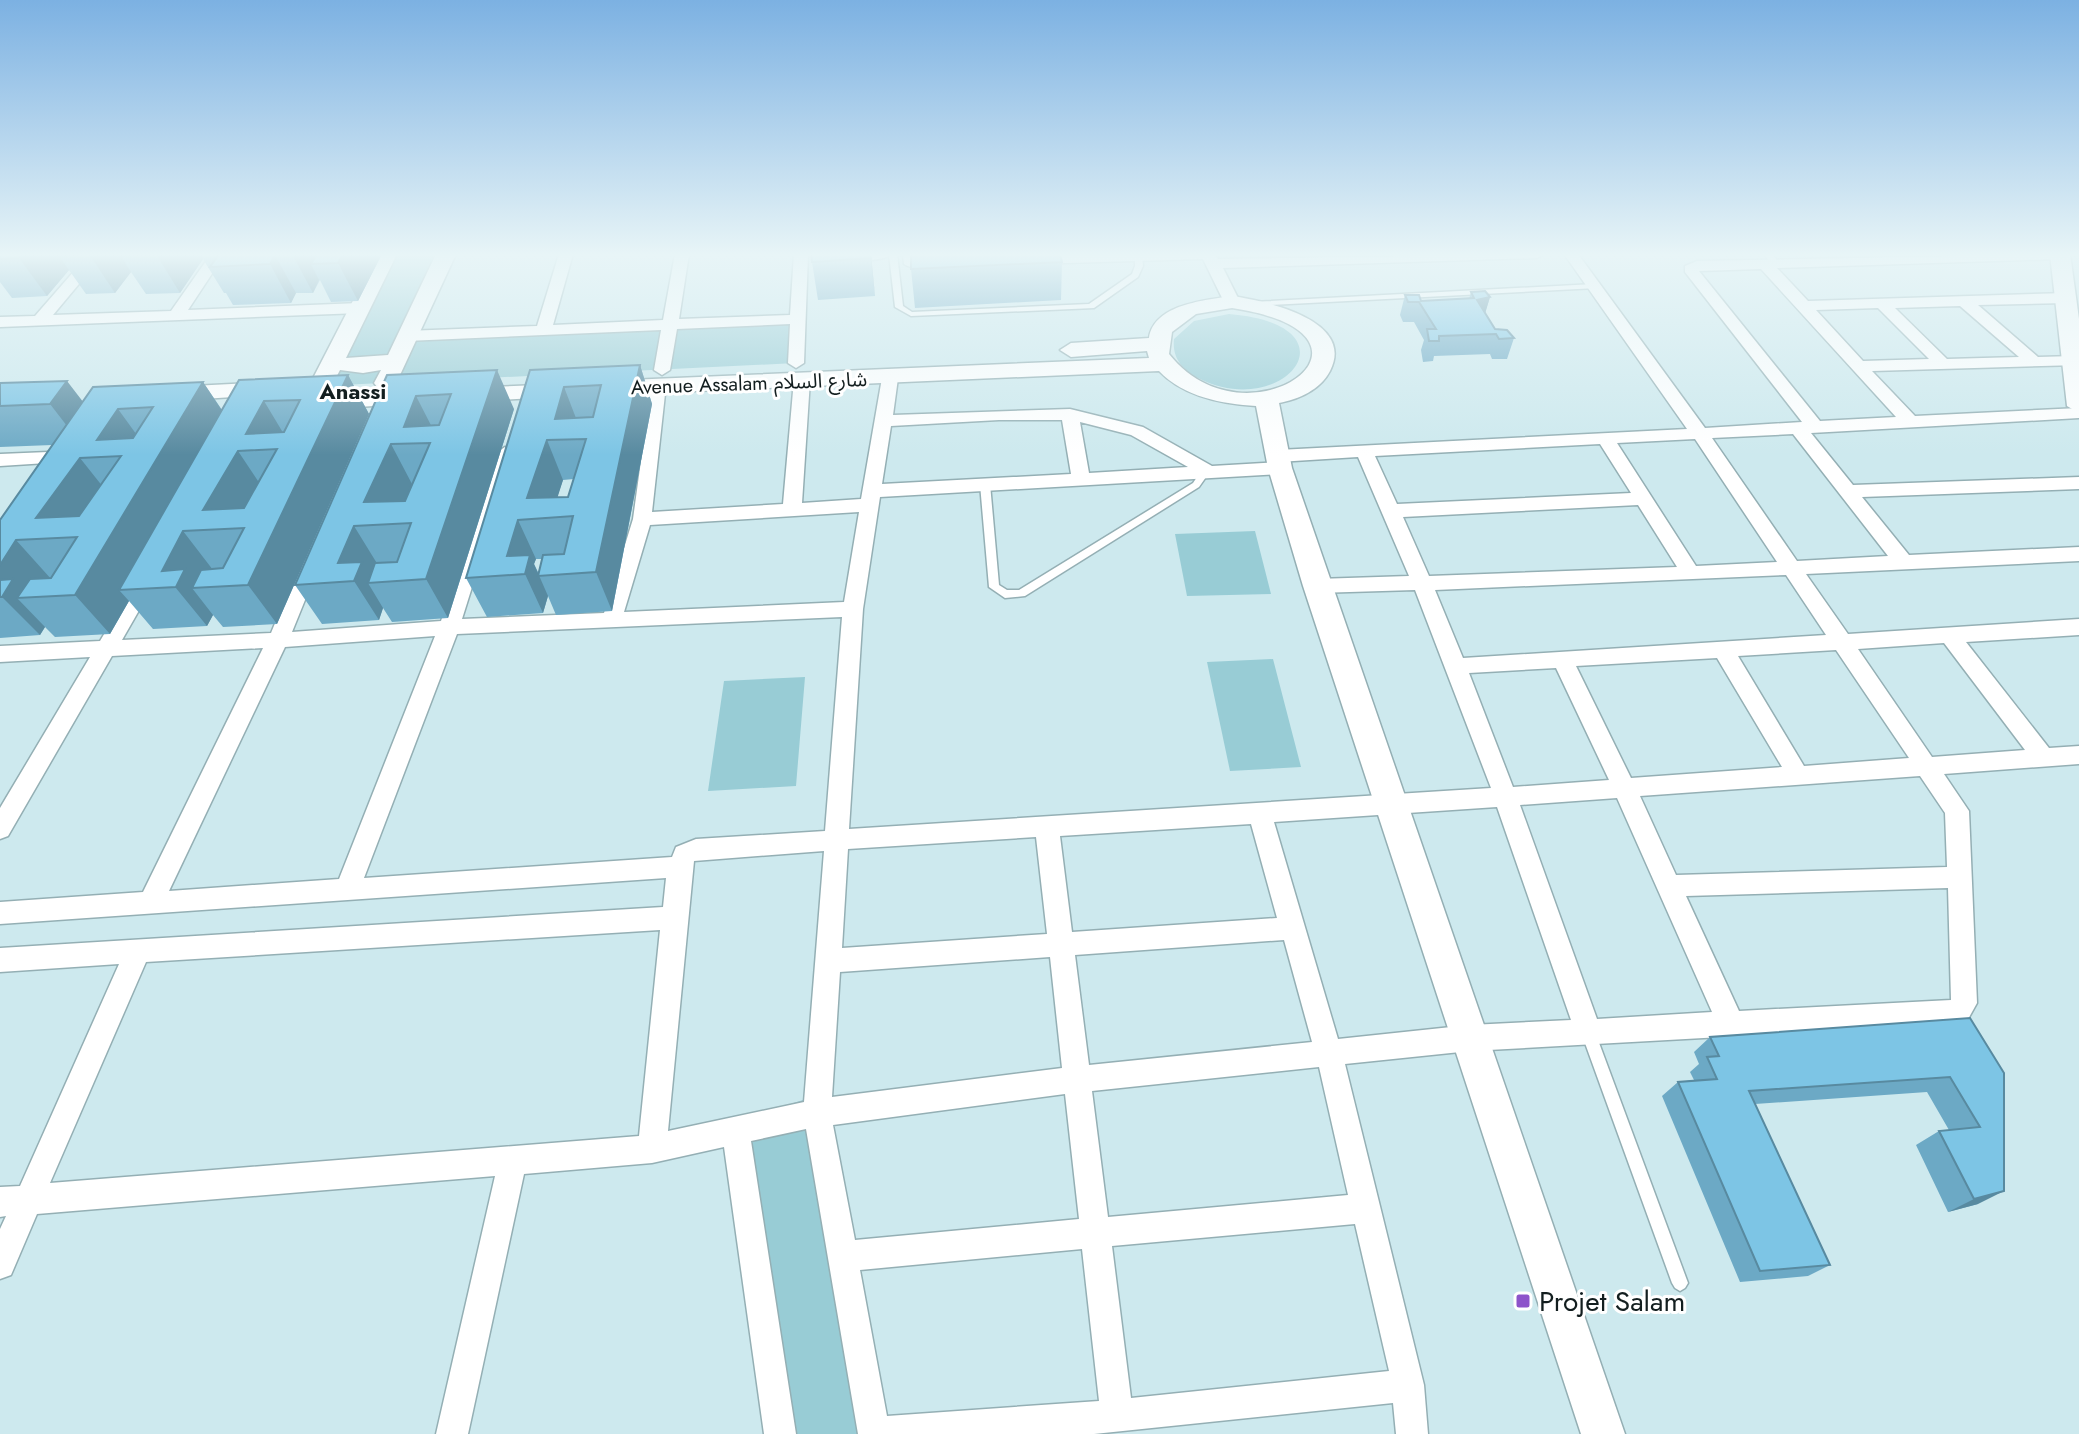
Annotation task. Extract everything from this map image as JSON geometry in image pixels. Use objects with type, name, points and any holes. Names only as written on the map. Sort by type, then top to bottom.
[{"type":"street","points":[[0,322],[22,321]]},
{"type":"street","points":[[301,393],[333,363],[354,321]]},
{"type":"street","points":[[367,428],[413,321]]},
{"type":"street","points":[[543,331],[546,321]]},
{"type":"street","points":[[612,619],[642,519],[660,378],[672,321]]},
{"type":"street","points":[[406,336],[763,321]]},
{"type":"street","points":[[792,509],[799,372],[798,321]]},
{"type":"street","points":[[1169,321],[1161,330],[1160,354],[1179,380],[1205,392],[1235,398],[1266,398],[1296,390],[1316,376],[1324,359],[1320,340],[1298,321]]},
{"type":"street","points":[[0,1202],[652,1149],[817,1113],[1080,1079],[1470,1038],[1958,1012],[1964,1003],[1957,811],[1701,435],[1619,321]]},
{"type":"street","points":[[1727,321],[1808,429],[1848,491],[1903,562]]},
{"type":"street","points":[[1817,321],[1911,423]]},
{"type":"street","points":[[1899,321],[1941,362]]},
{"type":"street","points":[[1987,321],[2032,360]]},
{"type":"street","points":[[2069,321],[2079,406]]},
{"type":"street","name":"Avenue Assalam شارع السلام","points":[[383,391],[439,380],[660,378],[1160,354]]},
{"type":"street","name":"Avenue Assalam شارع السلام","points":[[799,372],[890,378],[1160,354]]},
{"type":"street","points":[[333,363],[363,366],[396,360]]},
{"type":"street","points":[[1858,366],[2074,361]]},
{"type":"street","name":"Avenue Assalam شارع السلام","points":[[151,402],[383,391],[522,400],[660,378]]},
{"type":"street","points":[[890,378],[853,609],[817,1113],[874,1434],[1075,1427],[1117,1416],[1408,1385]]},
{"type":"street","points":[[1266,398],[1279,462],[1317,586],[1603,1434]]},
{"type":"street","points":[[642,519],[792,509],[985,484],[1206,470],[1364,451],[2079,413]]},
{"type":"street","points":[[883,421],[1070,414],[1141,432],[1206,470]]},
{"type":"street","points":[[1070,414],[1081,478]]},
{"type":"street","points":[[348,888],[449,627],[510,436]]},
{"type":"street","points":[[1606,440],[1690,572]]},
{"type":"street","points":[[0,460],[81,451],[62,479]]},
{"type":"street","points":[[1364,451],[1459,666],[1508,797],[1588,1032]]},
{"type":"street","points":[[1848,491],[2079,483]]},
{"type":"street","points":[[1391,511],[1644,499]]},
{"type":"street","points":[[151,902],[278,640],[319,541]]},
{"type":"street","points":[[1317,586],[2079,554]]},
{"type":"street","points":[[0,829],[161,555]]},
{"type":"street","points":[[0,654],[278,640],[449,627],[853,609]]},
{"type":"street","points":[[1459,666],[2079,627]]},
{"type":"street","points":[[1948,634],[2043,757]]},
{"type":"street","points":[[1723,649],[1798,775]]},
{"type":"street","points":[[1562,659],[1625,789],[1731,1024]]},
{"type":"street","points":[[652,1149],[679,867],[685,854],[696,849],[1260,814],[2079,755]]},
{"type":"street","points":[[1260,814],[1329,1053],[1408,1385],[1412,1434]]},
{"type":"street","points":[[1047,827],[1080,1079],[1117,1416]]},
{"type":"street","points":[[0,913],[679,867]]},
{"type":"street","points":[[1668,886],[1960,877]]},
{"type":"street","points":[[0,960],[672,918]]},
{"type":"street","points":[[828,961],[1293,928]]},
{"type":"street","points":[[0,1264],[138,951]]},
{"type":"street","points":[[736,1133],[780,1434]]},
{"type":"street","points":[[452,1434],[513,1160]]},
{"type":"street","points":[[843,1256],[1366,1208]]},
{"type":"lane","points":[[985,484],[994,587],[1005,594],[1021,593],[1196,485],[1206,470]]},
{"type":"lane","points":[[1588,1032],[1680,1283]]},
{"type":"shaded area","points":[[354,321],[413,321],[406,336],[798,321],[796,363],[321,386]]},
{"type":"shaded area","points":[[1194,321],[1269,322],[1292,335],[1300,351],[1295,367],[1280,380],[1258,388],[1229,388],[1198,378],[1179,362],[1174,346],[1174,339]]},
{"type":"shaded area","points":[[1255,531],[1271,594],[1187,596],[1175,534]]},
{"type":"shaded area","points":[[1273,659],[1301,767],[1230,771],[1207,662]]},
{"type":"shaded area","points":[[805,677],[796,786],[708,791],[724,681]]},
{"type":"shaded area","points":[[806,1099],[878,1434],[793,1434],[736,1122]]},
{"type":"building","points":[[1431,321],[1490,321],[1495,329],[1507,330],[1514,338],[1499,339],[1496,334],[1439,336],[1439,341],[1429,341],[1427,329],[1436,329]]},
{"type":"building","points":[[640,365],[596,572],[538,576],[543,555],[564,554],[573,516],[518,520],[507,556],[530,555],[525,574],[466,578],[530,370]],"holes":[[[601,385],[593,417],[555,419],[564,387]],[[586,439],[568,497],[527,498],[547,440]]]},
{"type":"building","points":[[497,370],[426,579],[368,583],[375,563],[397,562],[411,523],[354,526],[338,563],[362,562],[354,581],[295,585],[387,375]],"holes":[[[451,394],[439,425],[404,427],[416,396]],[[430,443],[405,501],[364,502],[391,444]]]},
{"type":"building","points":[[348,375],[248,585],[192,588],[201,570],[223,568],[244,528],[183,531],[162,571],[185,569],[176,587],[119,590],[239,380]],"holes":[[[300,400],[284,432],[246,434],[264,401]],[[277,449],[244,508],[203,510],[238,451]]]},
{"type":"building","points":[[67,381],[50,404],[0,406],[0,383]]},
{"type":"building","points":[[203,382],[75,595],[17,598],[30,579],[51,578],[77,537],[16,540],[0,565],[0,520],[93,387]],"holes":[[[153,407],[133,438],[97,440],[118,409]],[[121,456],[79,516],[36,518],[80,458]]]},
{"type":"building","points":[[13,579],[2,597],[0,597],[0,580]]},
{"type":"building","points":[[1970,1018],[2004,1073],[2004,1191],[1974,1199],[1939,1131],[1980,1127],[1950,1077],[1749,1091],[1830,1265],[1760,1271],[1678,1082],[1717,1079],[1707,1057],[1719,1056],[1710,1037]]},
{"type":"place","name":"Projet Salam","points":[[1523,1301]]},
{"type":"district","name":"Anassi","points":[[353,391]]}]
